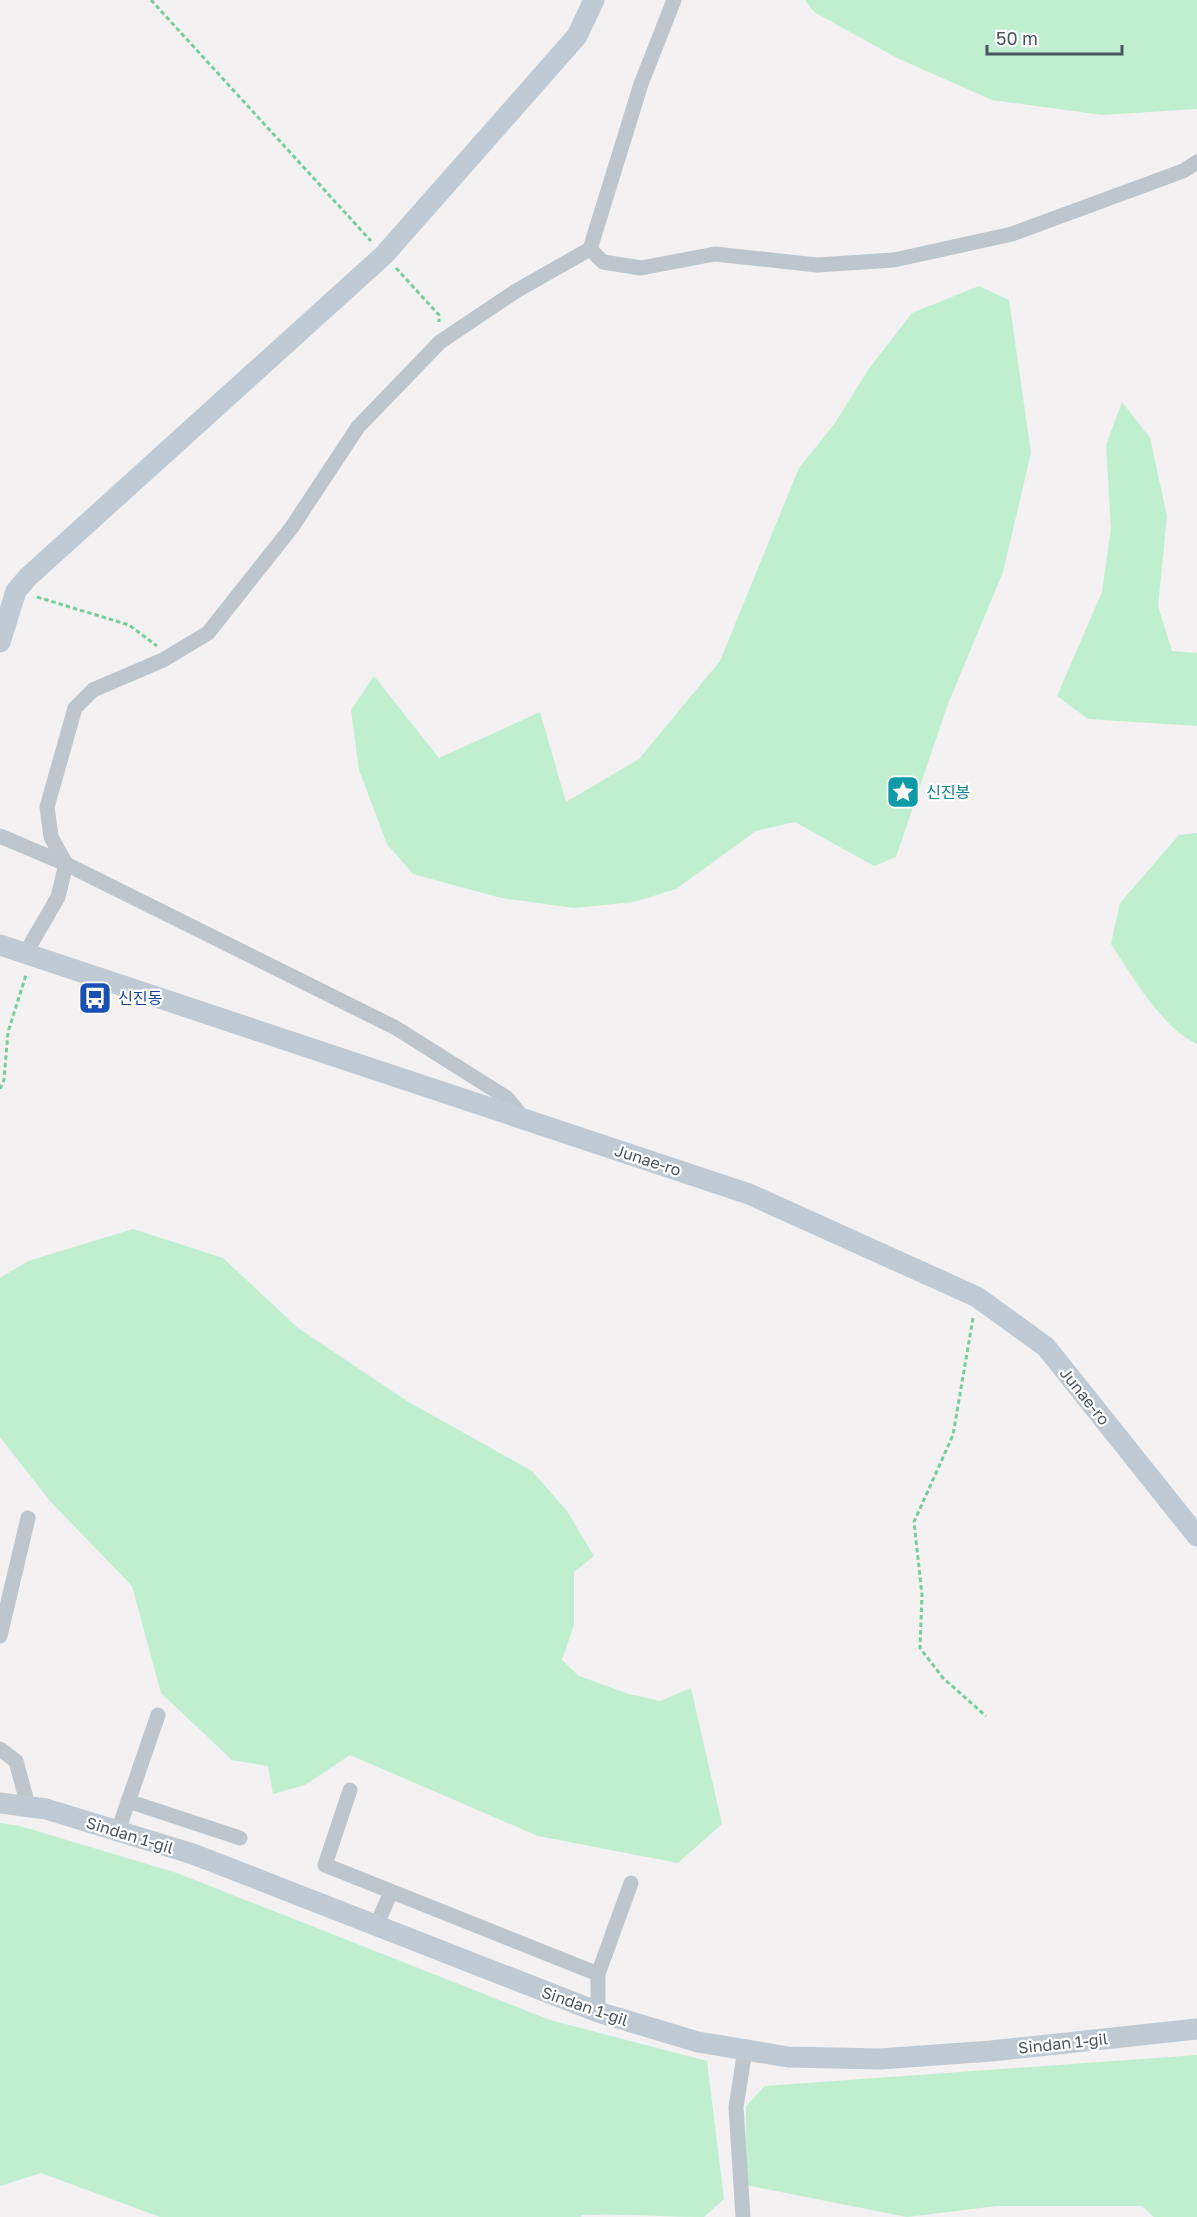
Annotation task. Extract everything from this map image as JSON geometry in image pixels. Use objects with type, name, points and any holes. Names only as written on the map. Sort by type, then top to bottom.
[{"type":"street","points":[[0,642],[16,591],[28,577],[384,255],[577,36],[594,0]]},
{"type":"street","points":[[29,956],[58,897],[66,864],[51,837],[48,807],[75,708],[93,690],[170,656],[208,633],[292,526],[358,427],[440,342],[516,291],[590,249],[640,84],[674,0]]},
{"type":"street","points":[[590,249],[603,262],[641,268],[715,254],[817,265],[894,260],[1012,234],[1183,171],[1197,162]]},
{"type":"street","points":[[0,836],[66,864],[396,1028],[507,1098],[524,1119]]},
{"type":"street","name":"Junae-ro","points":[[0,945],[749,1194],[977,1297],[1046,1347],[1197,1536]]},
{"type":"street","points":[[0,1636],[28,1518]]},
{"type":"street","points":[[118,1831],[158,1715]]},
{"type":"street","points":[[0,1749],[16,1761],[28,1806]]},
{"type":"street","points":[[351,1790],[325,1865],[598,1974]]},
{"type":"street","points":[[128,1802],[240,1838]]},
{"type":"street","name":"Sindan 1-gil","points":[[0,1803],[46,1809],[193,1854],[598,2012],[698,2042],[788,2057],[880,2058],[991,2051],[1197,2030]]},
{"type":"street","points":[[598,2012],[598,1974],[631,1882]]},
{"type":"street","points":[[376,1926],[391,1892]]},
{"type":"street","points":[[743,2217],[736,2107],[745,2050]]},
{"type":"path","points":[[151,0],[439,315],[440,342]]},
{"type":"path","points":[[16,591],[129,626],[170,656]]},
{"type":"path","points":[[0,1089],[4,1080],[8,1032],[29,956]]},
{"type":"path","points":[[977,1297],[953,1435],[914,1522],[922,1595],[920,1648],[943,1678],[986,1716]]},
{"type":"green space","points":[[805,0],[1197,0],[1197,109],[1103,115],[992,100],[897,58],[814,12]]},
{"type":"green space","points":[[979,286],[1009,300],[1031,453],[1003,572],[948,704],[896,857],[874,866],[795,822],[756,831],[676,889],[634,902],[575,908],[501,898],[413,874],[387,844],[359,770],[351,710],[374,676],[439,758],[540,712],[566,802],[639,759],[720,661],[799,468],[835,423],[868,370],[912,313]]},
{"type":"green space","points":[[1122,402],[1150,438],[1167,516],[1158,606],[1172,651],[1197,653],[1197,726],[1088,719],[1057,696],[1102,592],[1111,528],[1106,445]]},
{"type":"green space","points":[[1197,833],[1197,1044],[1184,1037],[1160,1014],[1138,986],[1111,944],[1120,903],[1179,835]]},
{"type":"green space","points":[[133,1229],[223,1258],[298,1328],[407,1401],[532,1471],[567,1511],[594,1556],[574,1572],[574,1625],[562,1660],[579,1676],[629,1694],[660,1701],[691,1688],[722,1824],[678,1863],[538,1836],[350,1755],[305,1785],[273,1794],[268,1766],[232,1760],[161,1693],[132,1586],[50,1501],[0,1437],[0,1278],[28,1261]]},
{"type":"green space","points":[[0,1823],[20,1826],[177,1873],[550,2020],[707,2061],[724,2199],[704,2217],[613,2214],[582,2215],[581,2217],[160,2217],[41,2173],[0,2186]]},
{"type":"green space","points":[[1197,2055],[1197,2217],[1154,2217],[1142,2206],[997,2206],[907,2217],[745,2185],[746,2106],[765,2086]]},
{"type":"place","name":"신진봉","points":[[903,792]]},
{"type":"place","name":"신진동","points":[[95,998]]}]
